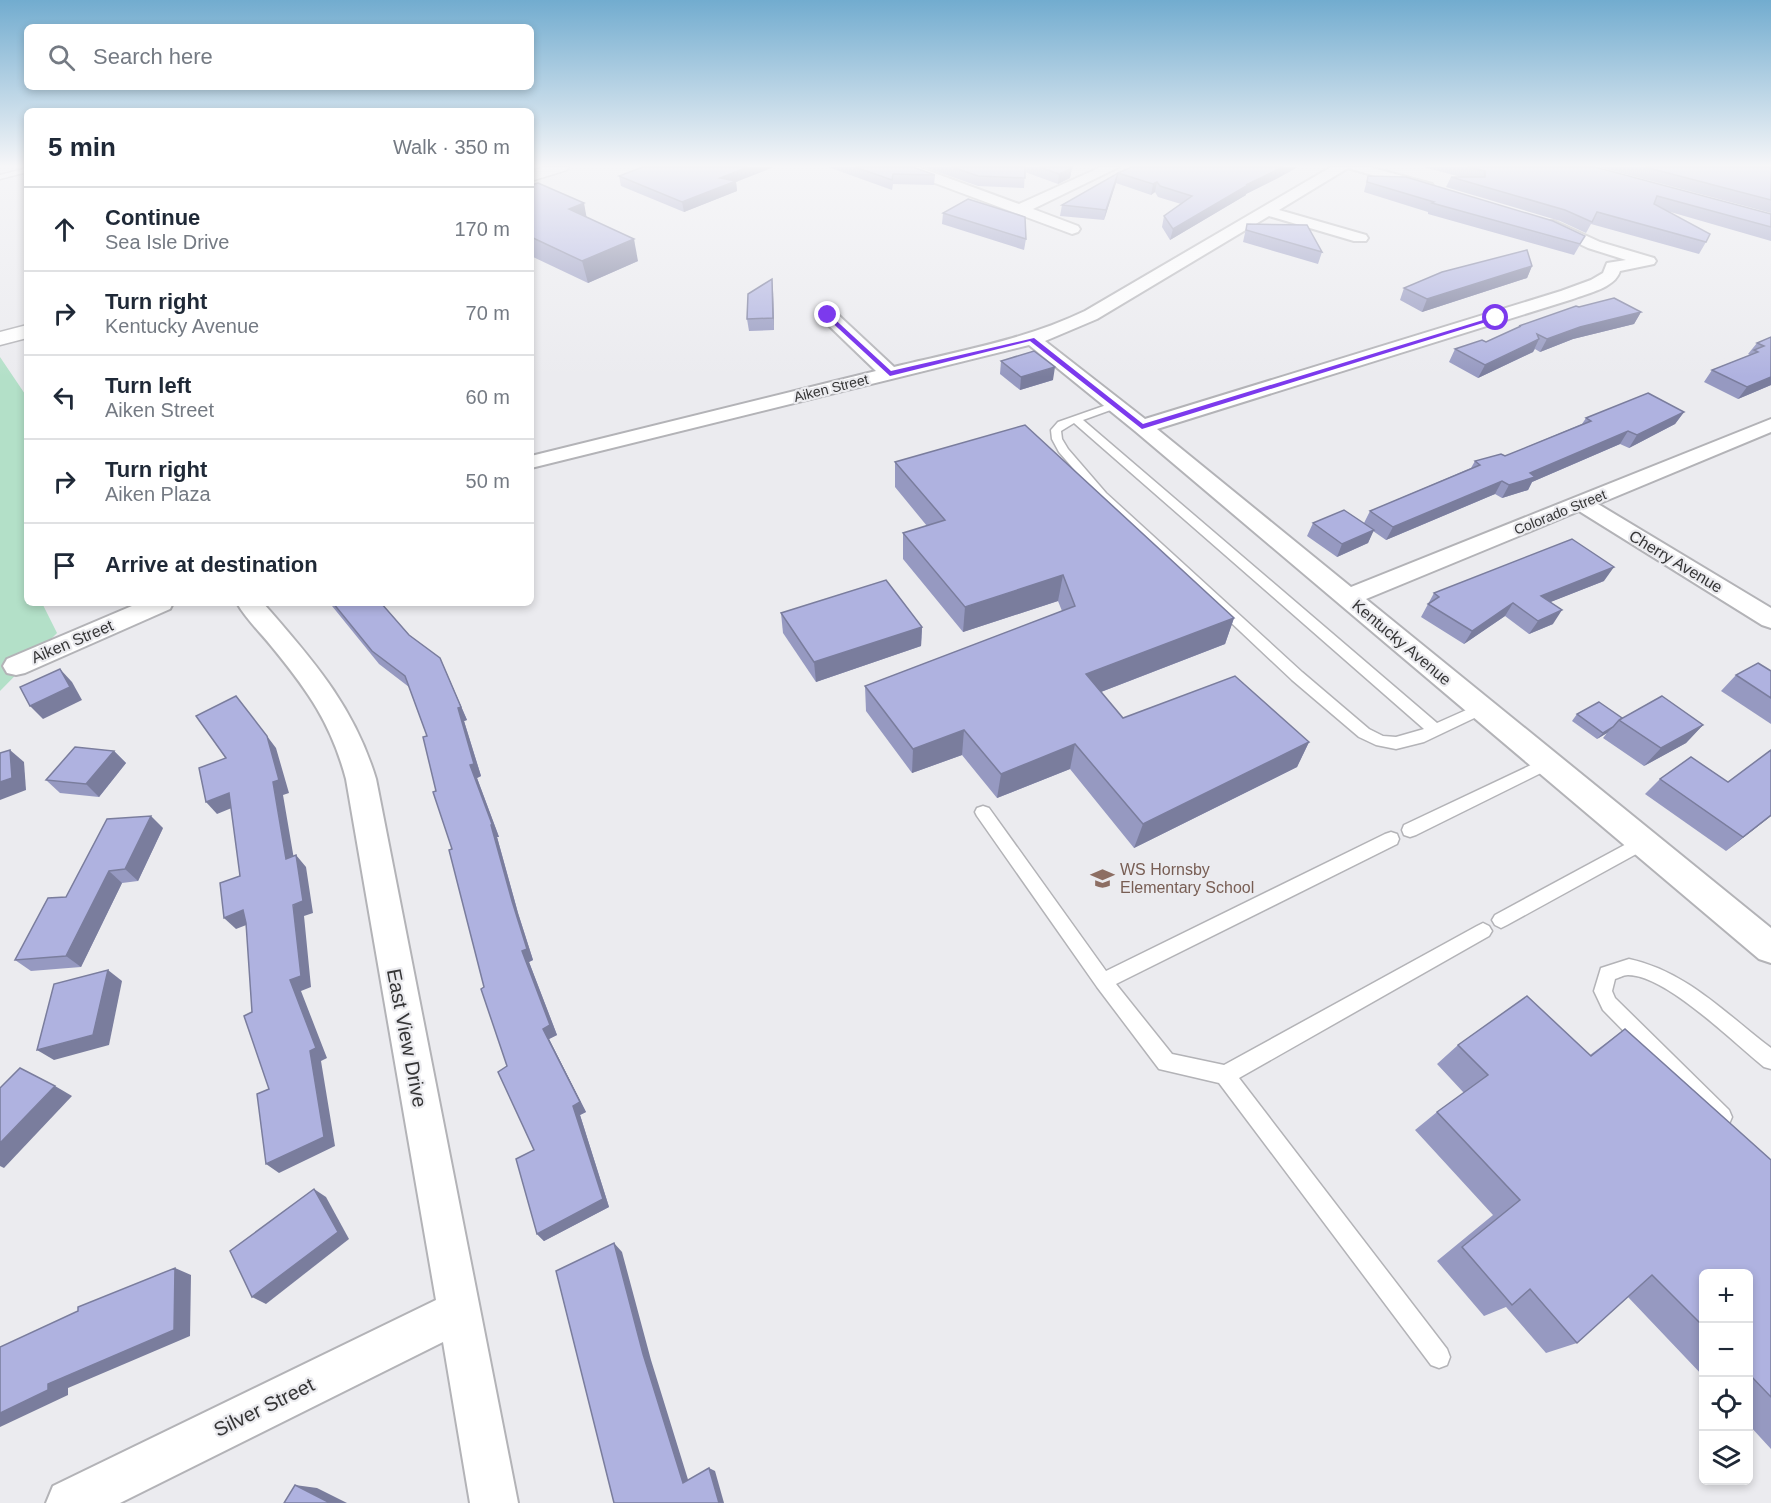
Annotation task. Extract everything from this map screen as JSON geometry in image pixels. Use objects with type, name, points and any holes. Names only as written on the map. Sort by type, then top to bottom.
[{"type":"main road","points":[[0,339],[24,332]]},
{"type":"street","name":"Aiken Street","points":[[534,461],[1032,339],[1062,329],[1091,315],[1223,237]]},
{"type":"street","points":[[1142,427],[1567,295],[1611,275],[1613,267],[1648,261],[1594,245],[1579,237]]},
{"type":"street","points":[[828,315],[890,374]]},
{"type":"street","name":"Kentucky Avenue","points":[[1032,339],[1142,427],[1643,842],[1764,933]]},
{"type":"street","name":"Colorado Street","points":[[1348,597],[1771,425]]},
{"type":"street","name":"Cherry Avenue","points":[[1581,503],[1771,619]]},
{"type":"street","name":"Aiken Street","points":[[16,666],[154,606]]},
{"type":"street","name":"East View Drive","points":[[251,606],[324,698],[352,747],[361,779],[494,1503]]},
{"type":"street","name":"Silver Street","points":[[70,1503],[459,1311]]},
{"type":"lane","points":[[1115,405],[1062,424],[1056,430],[1057,439],[1063,450],[1102,495],[1297,676],[1364,733],[1381,741],[1396,743],[1419,738],[1482,708]]},
{"type":"lane","points":[[1076,418],[1435,730]]},
{"type":"lane","points":[[1410,830],[1548,763]]},
{"type":"lane","points":[[983,812],[1103,981],[1166,1062],[1225,1075],[1439,1357]]},
{"type":"lane","points":[[1103,981],[1391,839]]},
{"type":"lane","points":[[1501,920],[1643,842]]},
{"type":"lane","points":[[1225,1075],[1483,931]]},
{"type":"lane","points":[[1735,1130],[1609,1004],[1603,991],[1606,974],[1627,967],[1645,971],[1672,983],[1771,1060]]},
{"type":"green space","points":[[0,357],[24,393],[24,606],[44,606],[57,633],[0,691]]},
{"type":"building","points":[[534,237],[634,239],[582,261]]},
{"type":"building","points":[[1271,237],[1314,237],[1322,252]]},
{"type":"building","points":[[1555,237],[1584,237],[1580,244]]},
{"type":"building","points":[[1688,237],[1708,237],[1706,242]]},
{"type":"building","points":[[1527,250],[1532,266],[1427,299],[1404,288],[1442,272]]},
{"type":"building","points":[[772,279],[773,318],[747,319],[748,294]]},
{"type":"building","points":[[1614,298],[1641,312],[1580,327],[1547,339],[1537,334],[1539,339],[1485,365],[1455,349],[1482,340],[1486,342],[1521,326],[1519,326],[1576,306]]},
{"type":"building","points":[[1771,337],[1771,377],[1747,387],[1712,370],[1758,352],[1754,350],[1764,346],[1757,343]]},
{"type":"building","points":[[1034,351],[1055,367],[1021,377],[1001,361]]},
{"type":"building","points":[[1648,393],[1684,412],[1637,435],[1628,431],[1530,473],[1535,477],[1509,485],[1502,481],[1393,527],[1370,511],[1480,465],[1475,461],[1501,454],[1505,456],[1591,421],[1586,418]]},
{"type":"building","points":[[1025,425],[1234,618],[1086,674],[1123,718],[1235,676],[1309,742],[1143,824],[1075,744],[1001,774],[964,730],[913,749],[865,686],[1075,606],[1063,575],[965,607],[903,533],[945,520],[895,462]]},
{"type":"building","points":[[1344,510],[1374,530],[1342,544],[1313,523]]},
{"type":"building","points":[[1572,539],[1614,567],[1541,596],[1562,610],[1538,621],[1513,603],[1472,631],[1428,604],[1439,597],[1434,593]]},
{"type":"building","points":[[886,580],[922,627],[814,662],[781,613]]},
{"type":"building","points":[[335,606],[384,606],[409,635],[440,658],[461,707],[458,708],[474,764],[470,765],[492,824],[527,949],[522,951],[550,1025],[543,1029],[580,1102],[573,1106],[603,1199],[537,1234],[516,1159],[534,1150],[498,1072],[507,1066],[481,989],[484,987],[449,850],[452,849],[433,792],[436,791],[423,737],[427,736],[405,676],[372,651]]},
{"type":"building","points":[[1758,663],[1771,671],[1771,698],[1736,675]]},
{"type":"building","points":[[60,669],[70,687],[30,706],[20,687]]},
{"type":"building","points":[[236,696],[267,736],[279,780],[273,782],[286,859],[296,855],[303,901],[293,905],[301,976],[290,980],[316,1048],[310,1051],[324,1137],[266,1164],[257,1094],[269,1089],[244,1016],[252,1012],[246,923],[243,910],[224,918],[220,883],[240,876],[229,793],[206,802],[199,768],[226,758],[196,716]]},
{"type":"building","points":[[1662,696],[1703,725],[1661,748],[1619,720]]},
{"type":"building","points":[[1599,702],[1622,718],[1603,733],[1577,714]]},
{"type":"building","points":[[75,747],[114,751],[86,784],[46,780]]},
{"type":"building","points":[[10,750],[12,778],[0,782],[0,753]]},
{"type":"building","points":[[1771,750],[1771,815],[1743,837],[1660,779],[1691,757],[1728,782]]},
{"type":"building","points":[[151,816],[125,869],[109,871],[66,956],[15,960],[48,898],[66,897],[107,819]]},
{"type":"building","points":[[108,970],[93,1035],[37,1050],[54,984]]},
{"type":"building","points":[[1527,996],[1591,1056],[1625,1029],[1771,1160],[1771,1397],[1753,1378],[1753,1269],[1699,1269],[1699,1322],[1652,1275],[1577,1343],[1530,1289],[1512,1305],[1462,1247],[1520,1200],[1437,1112],[1488,1075],[1458,1045]]},
{"type":"building","points":[[20,1068],[55,1086],[0,1143],[0,1088]]},
{"type":"building","points":[[314,1189],[338,1232],[252,1297],[230,1251]]},
{"type":"building","points":[[614,1243],[643,1354],[683,1483],[709,1468],[719,1503],[614,1503],[556,1271]]},
{"type":"building","points":[[175,1268],[174,1330],[48,1384],[48,1390],[0,1413],[0,1347],[78,1311],[78,1307]]},
{"type":"building","points":[[295,1485],[330,1503],[284,1503]]},
{"type":"place","name":"WS Hornsby Elementary School","points":[[1102,878]]},
{"type":"route","points":[[828,315],[890,374],[1032,339],[1142,427],[1496,318]]}]
